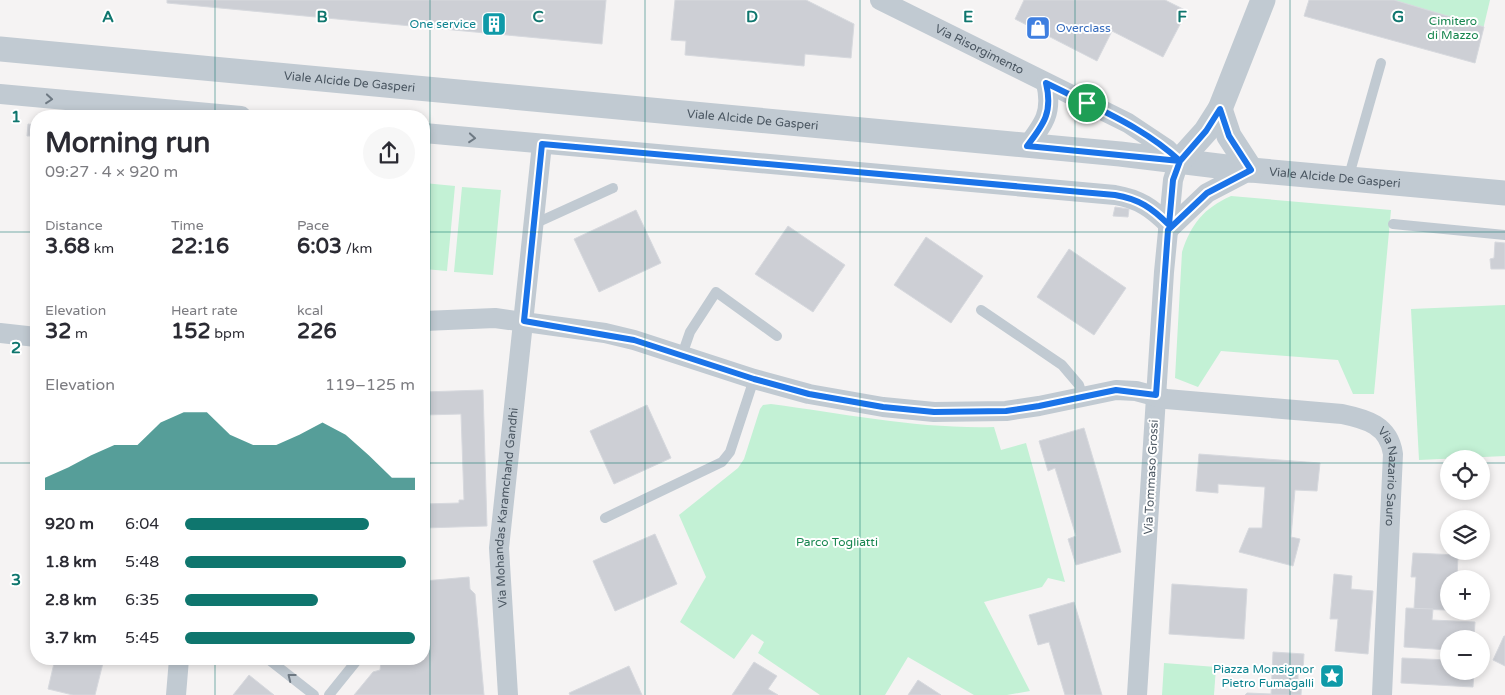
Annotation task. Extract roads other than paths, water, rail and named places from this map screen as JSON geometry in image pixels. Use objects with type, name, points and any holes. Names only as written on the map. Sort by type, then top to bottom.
[{"type":"street","name":"Via Risorgimento","points":[[880,0],[1128,123],[1167,149],[1180,161]]},
{"type":"street","points":[[1180,161],[1206,131],[1220,109],[1263,0]]},
{"type":"street","name":"Viale Alcide De Gasperi","points":[[0,50],[1027,146],[1251,170],[1505,193]]},
{"type":"street","points":[[1027,146],[1044,125],[1050,100],[1046,83]]},
{"type":"street","points":[[0,94],[175,110]]},
{"type":"street","points":[[430,134],[1115,195],[1144,203],[1168,228],[1207,193],[1251,170],[1229,136],[1220,109]]},
{"type":"street","name":"Via Mohandas Karamchand Gandhi","points":[[508,695],[500,548],[542,144]]},
{"type":"street","name":"Via Tommaso Grossi","points":[[1137,695],[1168,228],[1173,180],[1180,161]]},
{"type":"street","name":"Via Nazario Sauro","points":[[430,321],[495,318],[605,333],[634,340],[754,379],[848,402],[934,412],[1006,411],[1116,390],[1156,395],[1166,399],[1342,414],[1364,419],[1377,425],[1392,445],[1393,463],[1382,695]]},
{"type":"street","points":[[0,333],[30,336]]},
{"type":"street","points":[[176,695],[178,665]]},
{"type":"lane","points":[[1348,179],[1381,63]]},
{"type":"lane","points":[[534,224],[614,188]]},
{"type":"lane","points":[[1393,224],[1505,235]]},
{"type":"lane","points":[[682,355],[690,332],[716,292],[777,336]]},
{"type":"lane","points":[[981,310],[1062,365],[1070,374],[1083,397]]},
{"type":"lane","points":[[605,518],[722,462],[730,452],[754,379]]},
{"type":"lane","points":[[276,665],[314,695]]},
{"type":"lane","points":[[329,695],[353,665]]},
{"type":"place","name":"One service","points":[[494,24]]},
{"type":"place","name":"Overclass","points":[[1038,28]]},
{"type":"place","name":"Piazza Monsignor Pietro Fumagalli","points":[[1332,676]]},
{"type":"park label","name":"Cimitero di Mazzo","points":[[1453,28]]},
{"type":"park label","name":"Parco Togliatti","points":[[837,542]]}]
